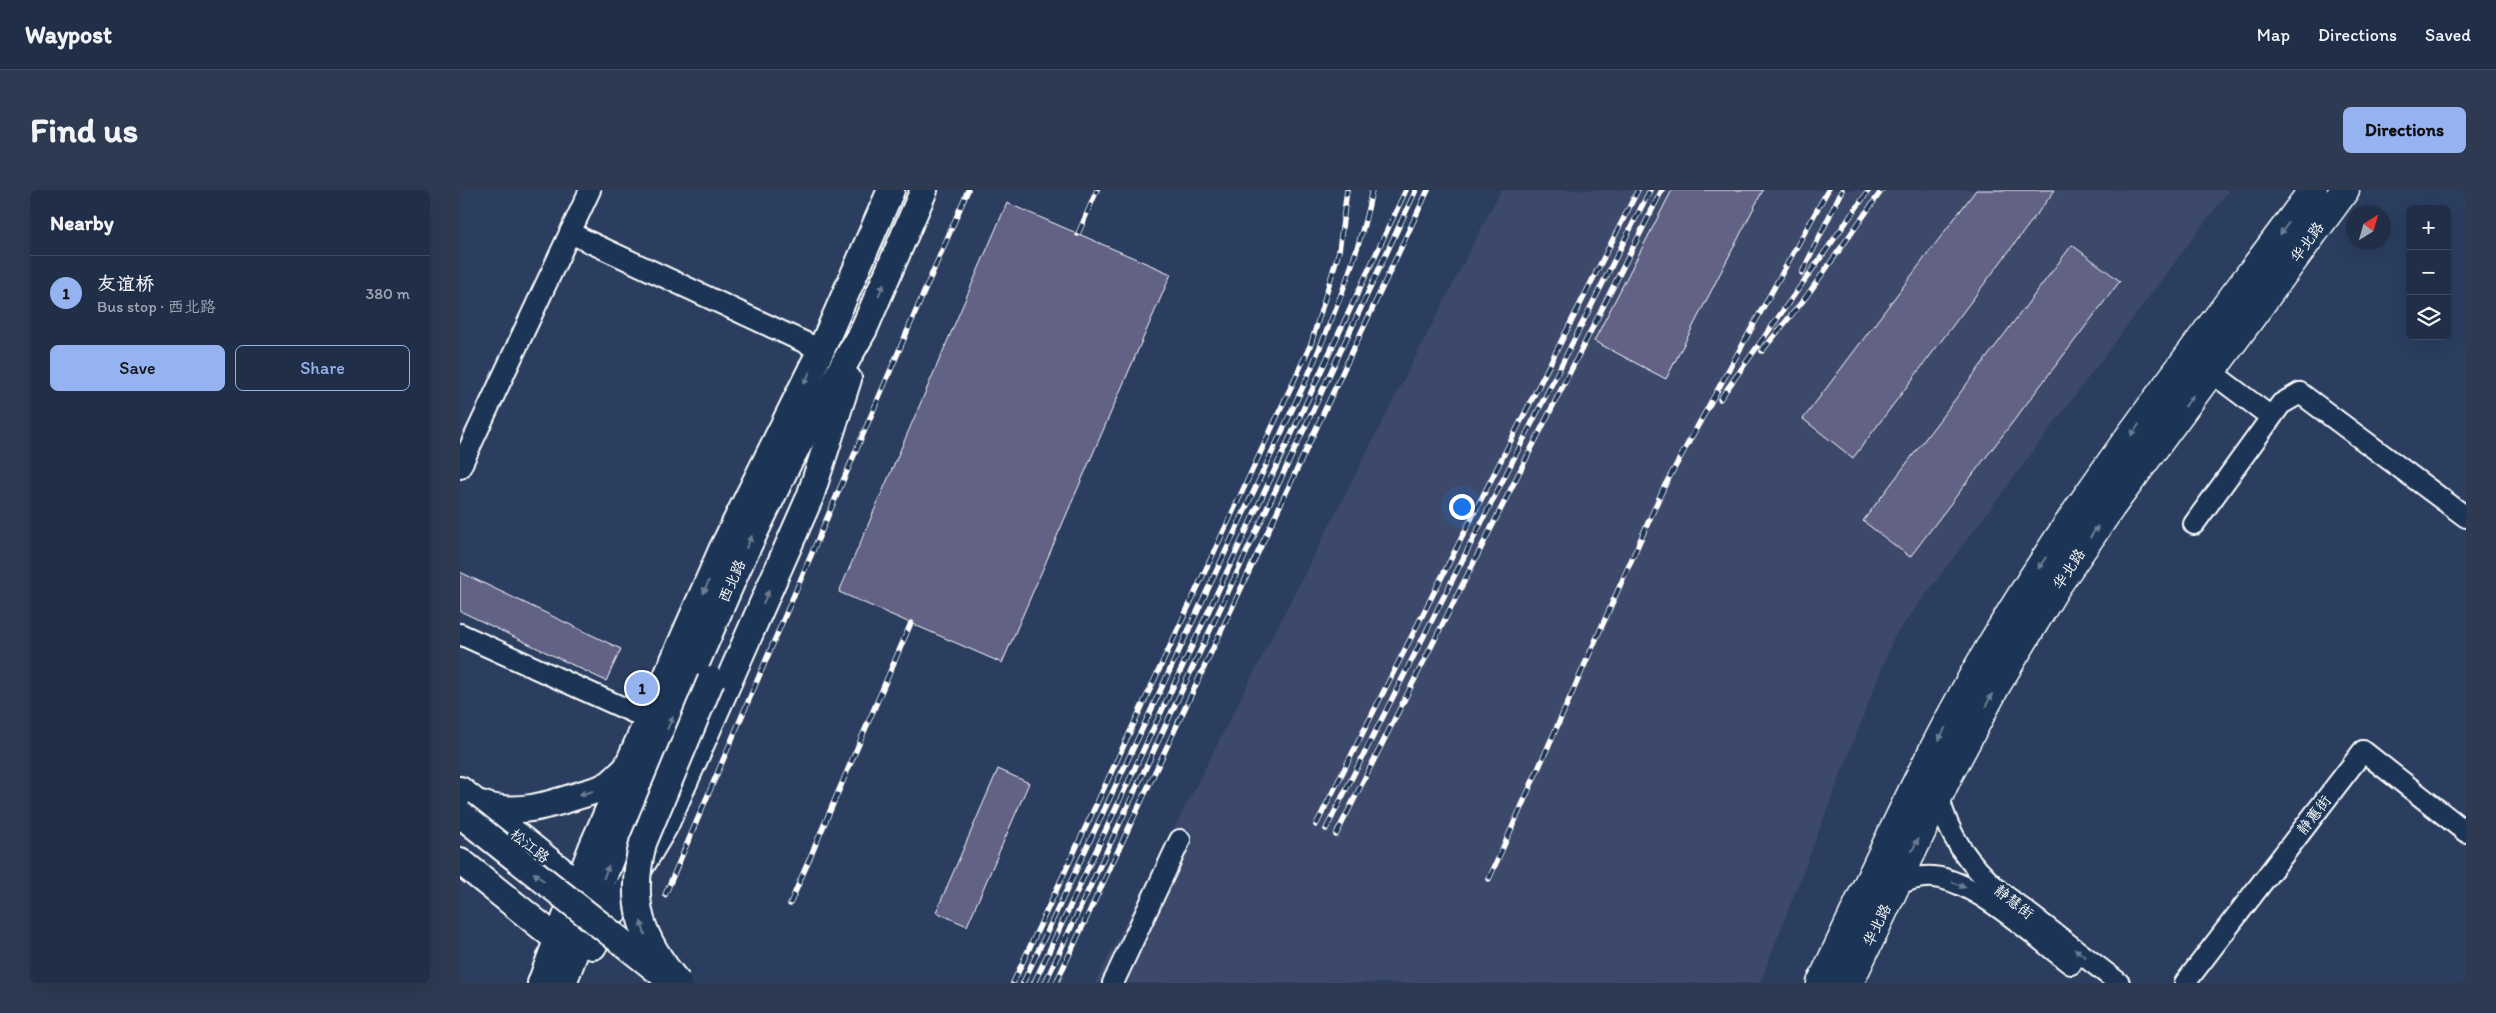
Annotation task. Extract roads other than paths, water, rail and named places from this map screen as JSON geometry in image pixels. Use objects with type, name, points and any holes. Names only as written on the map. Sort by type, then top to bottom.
[{"type":"highway","name":"华北路","points":[[1821,983],[1927,762],[1976,672],[2036,574],[2090,492],[2313,190]]},
{"type":"highway","name":"华北路","points":[[1849,983],[1938,797],[1997,684],[2056,587],[2345,190]]},
{"type":"main road","name":"西北路","points":[[540,983],[578,884],[626,769],[722,550],[821,350],[891,190]]},
{"type":"main road","name":"西北路","points":[[563,983],[612,857],[742,558],[789,461],[864,329],[924,190]]},
{"type":"main road","points":[[570,983],[666,825],[810,496],[864,329]]},
{"type":"main road","points":[[678,983],[651,947],[642,927],[636,889],[637,866],[643,843],[794,488],[809,467],[825,450]]},
{"type":"main road","points":[[464,802],[509,811],[524,811],[600,789],[610,784],[626,769]]},
{"type":"main road","name":"松江路","points":[[464,802],[578,884]]},
{"type":"main road","name":"松江路","points":[[464,802],[673,983]]},
{"type":"main road","points":[[460,837],[644,983]]},
{"type":"main road","points":[[460,861],[557,939],[585,926],[578,884]]},
{"type":"street","points":[[460,468],[590,190]]},
{"type":"street","points":[[570,233],[821,350]]},
{"type":"street","points":[[2211,372],[2272,417]]},
{"type":"street","points":[[2194,524],[2281,404],[2300,393],[2466,518]]},
{"type":"street","points":[[460,634],[648,719]]},
{"type":"street","name":"静蕙街","points":[[2185,983],[2363,751],[2466,832]]},
{"type":"street","name":"静慧街","points":[[1938,797],[1952,837],[1981,875],[1999,891],[2119,983]]},
{"type":"street","points":[[1113,983],[1180,840]]},
{"type":"street","name":"静慧街","points":[[1896,885],[1914,878],[1933,877],[1972,890],[2096,983]]},
{"type":"railway","points":[[665,895],[968,190]]},
{"type":"railway","points":[[1078,234],[1097,190]]},
{"type":"railway","points":[[1013,983],[1311,344],[1339,251],[1347,190]]},
{"type":"railway","points":[[1023,983],[1307,378],[1336,309],[1353,262],[1367,215],[1372,190]]},
{"type":"railway","points":[[1034,983],[1406,190]]},
{"type":"railway","points":[[1045,983],[1416,190]]},
{"type":"railway","points":[[1056,983],[1428,190]]},
{"type":"railway","points":[[1316,825],[1638,190]]},
{"type":"railway","points":[[1326,829],[1650,190]]},
{"type":"railway","points":[[1336,835],[1662,190]]},
{"type":"railway","points":[[1489,879],[1664,487],[1828,190]]},
{"type":"railway","points":[[1802,273],[1842,190]]},
{"type":"railway","points":[[1720,399],[1869,190]]},
{"type":"railway","points":[[1762,351],[1806,297],[1882,190]]},
{"type":"railway","points":[[790,904],[911,623]]},
{"type":"place","name":"友谊桥","points":[[642,688]]}]
